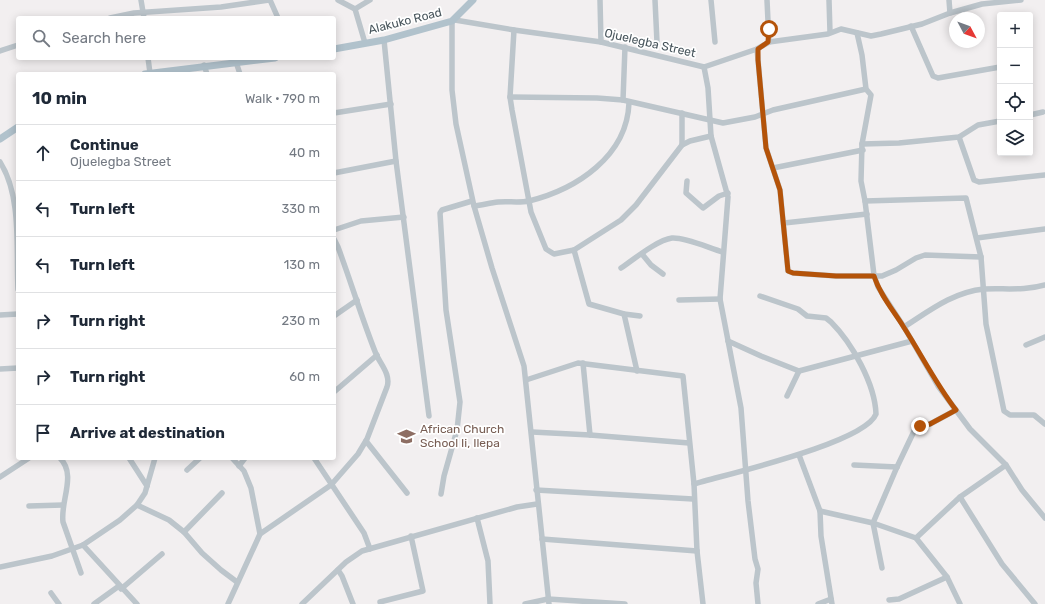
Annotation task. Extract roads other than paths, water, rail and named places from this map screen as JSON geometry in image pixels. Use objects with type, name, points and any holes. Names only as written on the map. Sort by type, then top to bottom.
[{"type":"main road","name":"Alakuko Road","points":[[336,49],[384,40],[454,20],[474,0]]},
{"type":"main road","points":[[161,72],[256,60]]},
{"type":"main road","points":[[0,139],[16,128]]},
{"type":"street","points":[[141,0],[143,15]]},
{"type":"street","points":[[132,16],[221,7],[270,0],[277,16]]},
{"type":"street","points":[[338,0],[354,9],[365,43]]},
{"type":"street","points":[[354,9],[370,0]]},
{"type":"street","points":[[600,0],[601,42]]},
{"type":"street","points":[[655,0],[656,42]]},
{"type":"street","points":[[711,0],[715,42]]},
{"type":"street","points":[[766,0],[768,42]]},
{"type":"street","points":[[829,0],[830,32]]},
{"type":"street","points":[[948,0],[950,12]]},
{"type":"street","name":"Ojuelegba Street","points":[[954,12],[982,4],[1018,0]]},
{"type":"street","name":"Ojuelegba Street","points":[[454,20],[601,42],[704,67],[758,49],[768,42],[828,34],[841,28],[871,36],[922,24],[949,13]]},
{"type":"street","points":[[454,20],[453,97],[456,124],[473,203],[492,268],[524,366],[532,432],[536,490],[548,602]]},
{"type":"street","points":[[911,26],[932,76],[938,78],[997,68]]},
{"type":"street","points":[[514,30],[510,97],[528,201],[530,212],[546,249],[554,254],[574,250],[629,213],[682,145],[690,141],[711,136]]},
{"type":"street","points":[[857,33],[862,55],[866,89],[871,94],[862,147],[860,181],[867,214],[874,276],[878,288],[904,327],[938,386],[970,429],[1006,465],[1029,500],[1045,518]]},
{"type":"street","points":[[384,40],[396,161],[429,416]]},
{"type":"street","points":[[0,51],[16,46]]},
{"type":"street","points":[[623,100],[625,47]]},
{"type":"street","points":[[758,49],[766,148],[780,190],[784,223],[786,262],[790,272],[836,276],[882,276],[916,258],[925,255],[981,256]]},
{"type":"street","points":[[147,72],[148,60]]},
{"type":"street","points":[[236,62],[239,72]]},
{"type":"street","points":[[204,66],[206,72]]},
{"type":"street","points":[[704,67],[708,88],[711,136],[728,192],[726,238],[723,252],[720,300],[741,408],[751,522],[755,559],[758,569],[756,583],[758,604]]},
{"type":"street","points":[[510,97],[596,98],[623,100],[629,103],[682,112],[710,121],[724,123],[755,117],[866,89]]},
{"type":"street","points":[[441,494],[444,476],[457,430],[460,402],[446,310],[440,216],[442,210],[473,203],[528,201],[567,187],[587,176],[599,165],[621,138],[626,126],[629,103]]},
{"type":"street","points":[[336,113],[390,104]]},
{"type":"street","points":[[682,112],[682,145]]},
{"type":"street","points":[[1033,114],[1043,112]]},
{"type":"street","points":[[773,168],[862,147],[959,137],[978,126],[997,122]]},
{"type":"street","points":[[959,137],[974,180],[979,182],[1045,175]]},
{"type":"street","points":[[336,173],[396,161]]},
{"type":"street","points":[[0,162],[12,191],[16,232]]},
{"type":"street","points":[[687,181],[686,193],[703,208],[719,196],[728,192]]},
{"type":"street","points":[[865,201],[966,198],[978,238],[981,256],[986,324],[1004,411],[1010,415],[1034,415],[1045,424]]},
{"type":"street","points":[[784,223],[867,214]]},
{"type":"street","points":[[336,229],[363,220],[404,217]]},
{"type":"street","points":[[978,238],[1045,229]]},
{"type":"street","points":[[621,268],[642,254],[671,238],[680,239],[723,252]]},
{"type":"street","points":[[228,604],[260,534],[331,485],[348,467],[366,441],[389,381],[377,355],[336,248]]},
{"type":"street","points":[[574,250],[588,304],[624,314],[640,316]]},
{"type":"street","points":[[642,254],[651,265],[663,274]]},
{"type":"street","points":[[904,327],[950,298],[983,290],[1026,289],[1045,285]]},
{"type":"street","points":[[694,484],[747,468],[799,455],[855,432],[875,418],[876,405],[869,381],[855,356],[835,326],[826,318],[807,316],[798,309],[760,296]]},
{"type":"street","points":[[336,315],[357,300]]},
{"type":"street","points":[[679,300],[720,300]]},
{"type":"street","points":[[0,315],[16,314]]},
{"type":"street","points":[[624,314],[637,371]]},
{"type":"street","points":[[1026,345],[1045,337]]},
{"type":"street","points":[[728,341],[799,371],[912,341]]},
{"type":"street","points":[[336,390],[377,355]]},
{"type":"street","points":[[526,380],[572,364],[583,363],[683,376],[685,380],[689,443],[694,484],[693,499],[696,550],[703,604]]},
{"type":"street","points":[[583,363],[590,435]]},
{"type":"street","points":[[0,369],[16,368]]},
{"type":"street","points":[[787,396],[799,371]]},
{"type":"street","points":[[882,568],[873,523],[897,467],[916,427],[930,424],[956,410]]},
{"type":"street","points":[[532,432],[689,443]]},
{"type":"street","points":[[366,441],[407,493]]},
{"type":"street","points":[[799,455],[820,512],[822,543],[832,602],[818,604]]},
{"type":"street","points":[[0,477],[26,460]]},
{"type":"street","points":[[61,460],[68,473],[63,505],[63,522],[80,572]]},
{"type":"street","points":[[130,460],[147,486]]},
{"type":"street","points":[[0,567],[39,559],[83,545],[123,518],[137,505],[147,486],[154,460]]},
{"type":"street","points":[[187,470],[198,460]]},
{"type":"street","points":[[234,460],[244,471],[251,488],[260,534]]},
{"type":"street","points":[[239,466],[244,460]]},
{"type":"street","points":[[315,460],[364,533],[370,549]]},
{"type":"street","points":[[854,465],[897,467]]},
{"type":"street","points":[[916,538],[960,497],[1006,465]]},
{"type":"street","points":[[536,490],[693,499]]},
{"type":"street","points":[[184,532],[222,493]]},
{"type":"street","points":[[960,497],[1002,564],[1035,604]]},
{"type":"street","points":[[302,604],[354,556],[370,549],[411,536],[517,507],[538,504]]},
{"type":"street","points":[[29,506],[63,505]]},
{"type":"street","points":[[137,505],[169,520],[184,532],[202,553],[237,582]]},
{"type":"street","points":[[820,512],[873,523],[916,538],[947,576],[960,604]]},
{"type":"street","points":[[477,518],[488,561],[490,604]]},
{"type":"street","points":[[380,602],[422,591],[411,536]]},
{"type":"street","points":[[542,539],[696,550]]},
{"type":"street","points":[[83,545],[137,604]]},
{"type":"street","points":[[94,604],[120,587],[162,554]]},
{"type":"street","points":[[338,570],[342,576],[353,604]]},
{"type":"street","points":[[889,600],[906,596],[947,576]]},
{"type":"street","points":[[51,593],[59,604]]},
{"type":"street","points":[[525,604],[548,602],[625,604]]},
{"type":"place","name":"African Church School Ii, Ilepa","points":[[407,436]]}]
